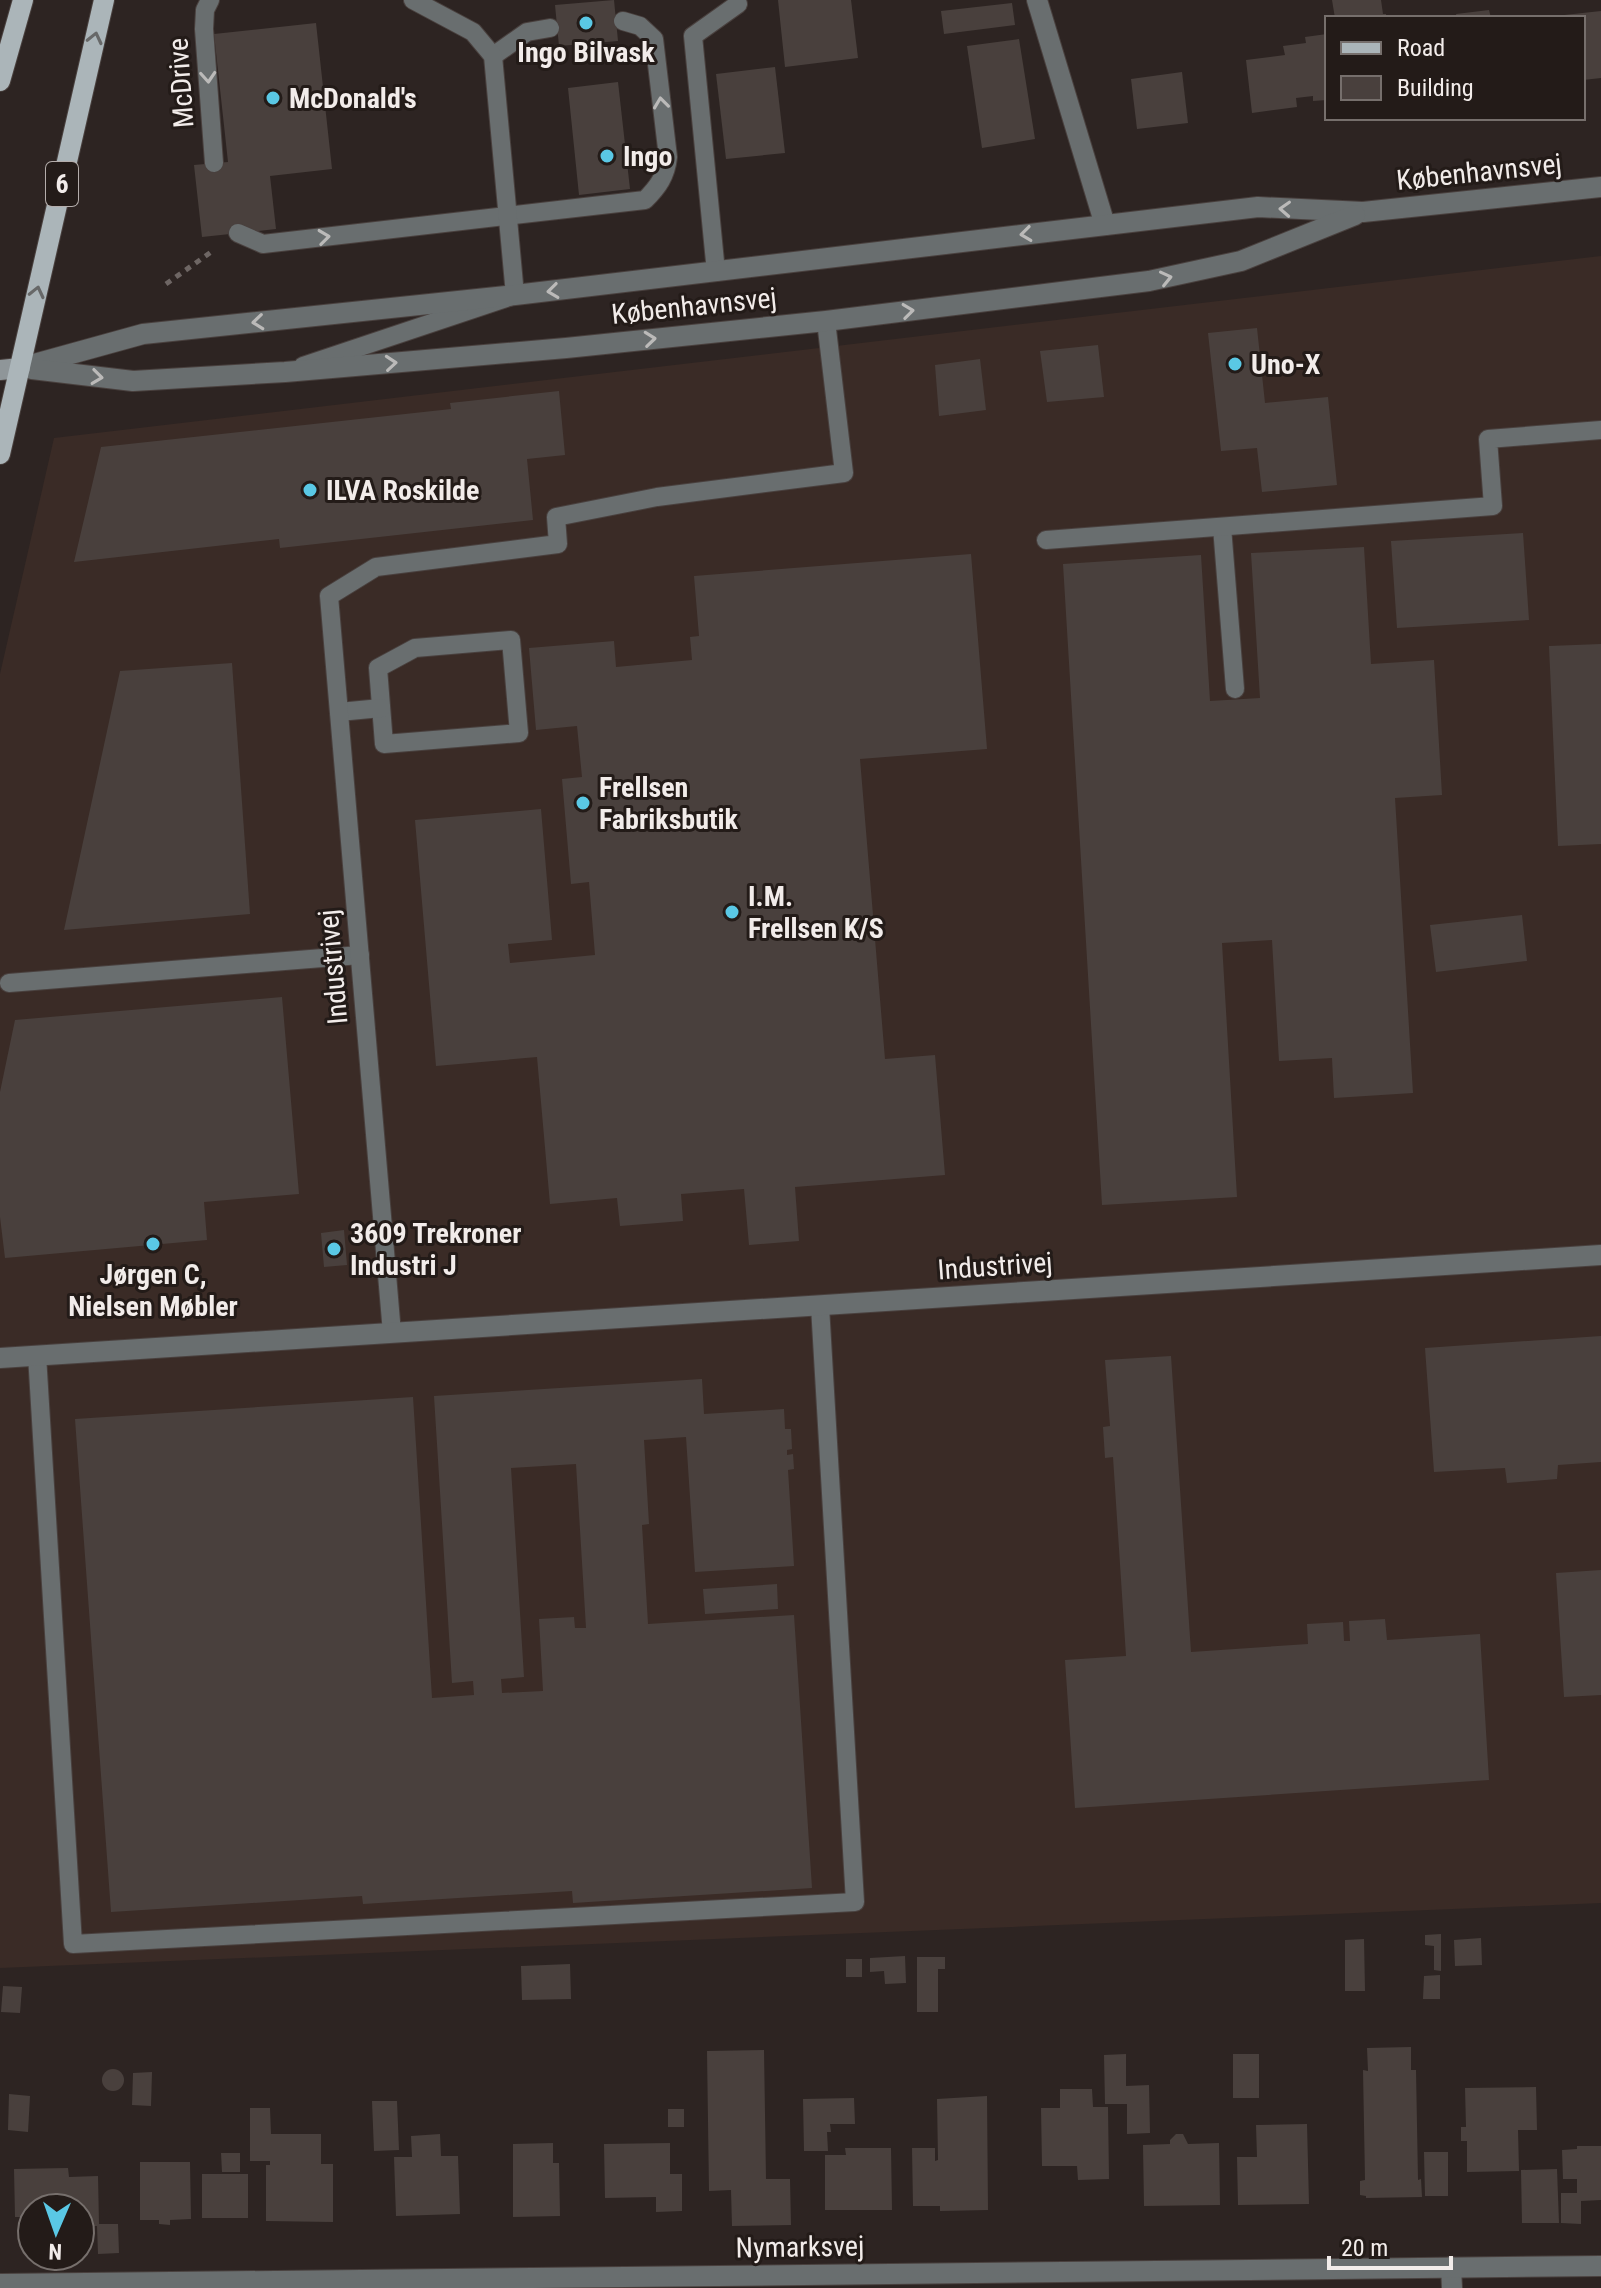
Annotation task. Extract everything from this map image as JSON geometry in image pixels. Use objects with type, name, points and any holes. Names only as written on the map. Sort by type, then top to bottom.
[{"type":"main road","points":[[0,81],[23,0]]},
{"type":"main road","name":"6","points":[[0,454],[10,369],[104,0]]},
{"type":"street","points":[[1037,0],[1105,225]]},
{"type":"street","name":"Københavnsvej","points":[[10,369],[143,334],[515,295],[1258,207],[1363,212],[1601,187]]},
{"type":"street","name":"Københavnsvej","points":[[10,369],[133,381],[285,372],[566,348],[826,321],[1149,281],[1241,261],[1363,212]]},
{"type":"street","name":"Industrivej","points":[[0,1358],[1601,1255]]},
{"type":"street","name":"Nymarksvej","points":[[0,2284],[1601,2266]]},
{"type":"street","points":[[1451,2267],[1452,2288]]},
{"type":"lane","name":"McDrive","points":[[210,0],[205,10],[204,29],[214,163]]},
{"type":"lane","points":[[285,372],[515,295],[493,56],[473,32],[413,0]]},
{"type":"lane","points":[[716,272],[693,36],[738,4]]},
{"type":"lane","points":[[238,233],[263,244],[645,200],[661,180],[668,157],[654,39],[640,26],[623,21]]},
{"type":"lane","points":[[493,56],[527,32],[550,28]]},
{"type":"lane","name":"Industrivej","points":[[392,1333],[329,596],[376,567],[558,544],[556,517],[657,497],[844,473],[826,321]]},
{"type":"lane","points":[[1046,540],[1493,506],[1488,439],[1601,430]]},
{"type":"lane","points":[[1222,527],[1235,689]]},
{"type":"lane","points":[[511,640],[519,733],[384,744],[381,708],[378,668],[415,648],[511,640]]},
{"type":"lane","points":[[339,712],[381,708]]},
{"type":"lane","points":[[9,983],[360,955]]},
{"type":"lane","points":[[37,1355],[73,1944],[855,1902],[820,1306]]},
{"type":"path","points":[[166,284],[238,233]]},
{"type":"shaded area","points":[[1601,256],[1601,1903],[0,1968],[0,674],[54,438]]},
{"type":"building","name":"Ingo Bilvask","points":[[614,0],[618,41],[559,46],[555,5]]},
{"type":"building","points":[[778,0],[851,0],[858,58],[785,67]]},
{"type":"building","points":[[1332,0],[1381,0],[1383,14],[1386,14],[1386,16],[1335,16]]},
{"type":"building","points":[[1012,3],[1015,25],[944,34],[941,11]]},
{"type":"building","points":[[1489,10],[1490,16],[1456,16]]},
{"type":"building","points":[[1601,11],[1601,78],[1585,80],[1585,16],[1555,16]]},
{"type":"building","name":"McDonald's","points":[[316,23],[332,169],[270,176],[276,229],[202,237],[194,165],[228,162],[214,34]]},
{"type":"building","points":[[1325,34],[1325,100],[1313,101],[1313,96],[1296,98],[1297,107],[1252,113],[1246,60],[1285,55],[1283,46],[1306,43],[1305,37]]},
{"type":"building","points":[[1019,39],[1035,139],[982,148],[967,46]]},
{"type":"building","points":[[775,67],[785,153],[726,159],[716,74]]},
{"type":"building","points":[[1182,72],[1188,123],[1137,129],[1131,79]]},
{"type":"building","points":[[618,82],[630,189],[579,195],[568,88]]},
{"type":"building","points":[[1257,328],[1265,403],[1328,397],[1337,485],[1262,492],[1257,448],[1221,451],[1208,333]]},
{"type":"building","points":[[1098,345],[1104,397],[1047,402],[1040,351]]},
{"type":"building","points":[[980,359],[986,410],[939,416],[935,365]]},
{"type":"building","name":"ILVA Roskilde","points":[[559,391],[565,455],[527,459],[533,520],[280,548],[279,539],[74,562],[101,447],[451,409],[450,403]]},
{"type":"building","points":[[1523,533],[1529,620],[1397,628],[1391,541]]},
{"type":"building","points":[[1364,547],[1371,664],[1434,660],[1442,795],[1395,798],[1413,1093],[1334,1098],[1332,1058],[1279,1061],[1272,940],[1222,943],[1237,1197],[1102,1205],[1063,564],[1201,555],[1210,701],[1260,698],[1251,553]]},
{"type":"building","name":"I.M. Frellsen K/S","points":[[971,554],[987,749],[860,759],[885,1059],[935,1055],[945,1175],[795,1187],[799,1241],[749,1245],[744,1189],[681,1194],[683,1221],[620,1226],[617,1198],[550,1204],[537,1057],[436,1066],[415,820],[541,809],[552,940],[508,944],[510,963],[595,955],[589,882],[571,884],[562,779],[582,777],[577,726],[536,730],[529,648],[614,641],[616,667],[692,660],[690,637],[699,636],[694,576]]},
{"type":"building","points":[[1601,644],[1601,844],[1558,846],[1549,646]]},
{"type":"building","points":[[232,663],[250,914],[64,930],[120,671]]},
{"type":"building","points":[[1522,915],[1527,961],[1436,972],[1430,925]]},
{"type":"building","points":[[282,997],[299,1194],[204,1202],[207,1240],[5,1258],[0,1217],[0,1092],[15,1020]]},
{"type":"building","name":"3609 Trekroner Industri J","points":[[344,1230],[347,1265],[324,1267],[321,1233]]},
{"type":"building","points":[[1601,1336],[1601,1462],[1558,1465],[1557,1479],[1507,1483],[1505,1468],[1434,1472],[1425,1348]]},
{"type":"building","points":[[1171,1356],[1191,1652],[1308,1644],[1307,1624],[1343,1622],[1344,1641],[1350,1641],[1349,1621],[1385,1619],[1387,1640],[1480,1634],[1489,1780],[1075,1808],[1065,1660],[1126,1656],[1113,1457],[1105,1458],[1103,1427],[1110,1426],[1105,1360]]},
{"type":"building","points":[[702,1379],[704,1414],[784,1409],[785,1429],[791,1429],[792,1449],[787,1450],[787,1455],[793,1454],[794,1469],[788,1470],[794,1566],[695,1572],[686,1437],[644,1440],[649,1524],[642,1525],[648,1624],[794,1615],[812,1888],[573,1903],[572,1891],[363,1904],[362,1896],[111,1912],[75,1419],[413,1397],[432,1698],[474,1695],[473,1681],[452,1683],[434,1396]],"holes":[[[576,1464],[586,1628],[575,1628],[574,1617],[539,1619],[543,1691],[502,1693],[501,1679],[524,1677],[511,1468]]]},
{"type":"building","points":[[1601,1570],[1601,1695],[1564,1697],[1556,1573]]},
{"type":"building","points":[[777,1584],[778,1609],[705,1614],[703,1589]]},
{"type":"building","points":[[1441,1934],[1441,1971],[1434,1970],[1434,1946],[1425,1945],[1425,1935]]},
{"type":"building","points":[[1481,1938],[1482,1965],[1455,1966],[1454,1940]]},
{"type":"building","points":[[1364,1939],[1365,1991],[1345,1991],[1345,1940]]},
{"type":"building","points":[[905,1956],[906,1983],[885,1984],[884,1971],[870,1972],[870,1958]]},
{"type":"building","points":[[917,1957],[945,1957],[945,1969],[938,1969],[938,2012],[917,2012]]},
{"type":"building","points":[[846,1959],[862,1959],[862,1977],[846,1977]]},
{"type":"building","points":[[570,1964],[571,1999],[522,2000],[521,1966]]},
{"type":"building","points":[[1440,1975],[1440,1999],[1423,1999],[1424,1976]]},
{"type":"building","points":[[3,1986],[22,1987],[20,2013],[1,2012]]},
{"type":"building","points":[[1411,2047],[1411,2070],[1416,2070],[1418,2180],[1421,2179],[1422,2197],[1366,2198],[1360,2195],[1360,2181],[1365,2180],[1363,2070],[1368,2071],[1367,2048]]},
{"type":"building","points":[[764,2050],[766,2179],[790,2179],[791,2225],[732,2226],[731,2190],[709,2191],[707,2051]]},
{"type":"building","points":[[1126,2054],[1126,2086],[1149,2085],[1150,2133],[1127,2134],[1127,2104],[1105,2104],[1104,2055]]},
{"type":"building","points":[[1233,2054],[1259,2054],[1259,2098],[1233,2098]]},
{"type":"building","points":[[113,2069],[121,2072],[124,2080],[121,2088],[113,2091],[105,2088],[102,2080],[105,2072]]},
{"type":"building","points":[[152,2072],[151,2106],[132,2105],[133,2073]]},
{"type":"building","points":[[1536,2087],[1537,2130],[1518,2130],[1519,2171],[1467,2172],[1467,2141],[1461,2141],[1461,2127],[1466,2127],[1465,2088]]},
{"type":"building","points":[[1060,2089],[1092,2089],[1093,2107],[1108,2107],[1109,2179],[1078,2180],[1077,2166],[1042,2166],[1041,2108],[1060,2108]]},
{"type":"building","points":[[9,2094],[30,2096],[28,2132],[8,2130]]},
{"type":"building","points":[[987,2096],[988,2210],[940,2211],[940,2206],[913,2206],[912,2148],[935,2148],[935,2161],[938,2160],[937,2099]]},
{"type":"building","points":[[854,2098],[855,2124],[830,2124],[831,2132],[827,2132],[828,2151],[804,2151],[803,2099]]},
{"type":"building","points":[[372,2101],[397,2101],[399,2150],[374,2151]]},
{"type":"building","points":[[250,2108],[270,2108],[271,2134],[321,2134],[321,2164],[333,2164],[333,2222],[266,2221],[266,2165],[270,2165],[270,2161],[250,2161]]},
{"type":"building","points":[[668,2109],[684,2109],[684,2127],[668,2127]]},
{"type":"building","points":[[1307,2124],[1309,2204],[1238,2205],[1237,2157],[1257,2157],[1256,2125]]},
{"type":"building","points":[[440,2134],[441,2156],[458,2156],[460,2214],[396,2216],[394,2157],[412,2157],[411,2136]]},
{"type":"building","points":[[1176,2134],[1183,2134],[1188,2144],[1219,2143],[1220,2205],[1144,2206],[1143,2145],[1170,2144]]},
{"type":"building","points":[[553,2143],[553,2163],[559,2163],[560,2216],[513,2217],[513,2144]]},
{"type":"building","points":[[670,2143],[670,2174],[682,2174],[682,2211],[656,2212],[656,2197],[605,2198],[604,2144]]},
{"type":"building","points":[[1577,2146],[1601,2146],[1601,2200],[1581,2201],[1581,2224],[1561,2223],[1561,2193],[1577,2193],[1577,2179],[1563,2179],[1562,2150],[1577,2149]]},
{"type":"building","points":[[845,2148],[891,2148],[892,2210],[825,2210],[825,2155],[846,2155]]},
{"type":"building","points":[[1424,2152],[1448,2152],[1448,2196],[1425,2196]]},
{"type":"building","points":[[221,2153],[240,2153],[240,2172],[222,2172]]},
{"type":"building","points":[[140,2162],[190,2162],[191,2219],[170,2220],[170,2225],[159,2224],[159,2220],[140,2220]]},
{"type":"building","points":[[68,2168],[69,2177],[98,2176],[99,2224],[118,2224],[119,2253],[98,2254],[96,2192],[16,2192],[15,2217],[14,2169]]},
{"type":"building","points":[[1557,2169],[1559,2223],[1522,2223],[1521,2170]]},
{"type":"building","points":[[202,2174],[248,2174],[248,2218],[202,2218]]},
{"type":"place","name":"Ingo Bilvask","points":[[586,23]]},
{"type":"place","name":"McDonald's","points":[[273,98]]},
{"type":"place","name":"Ingo","points":[[607,156]]},
{"type":"place","name":"Uno-X","points":[[1235,364]]},
{"type":"place","name":"ILVA Roskilde","points":[[310,490]]},
{"type":"place","name":"Frellsen Fabriksbutik","points":[[583,803]]},
{"type":"place","name":"I.M. Frellsen K/S","points":[[732,912]]},
{"type":"place","name":"Jørgen C, Nielsen Møbler","points":[[153,1244]]},
{"type":"place","name":"3609 Trekroner Industri J","points":[[334,1249]]}]
